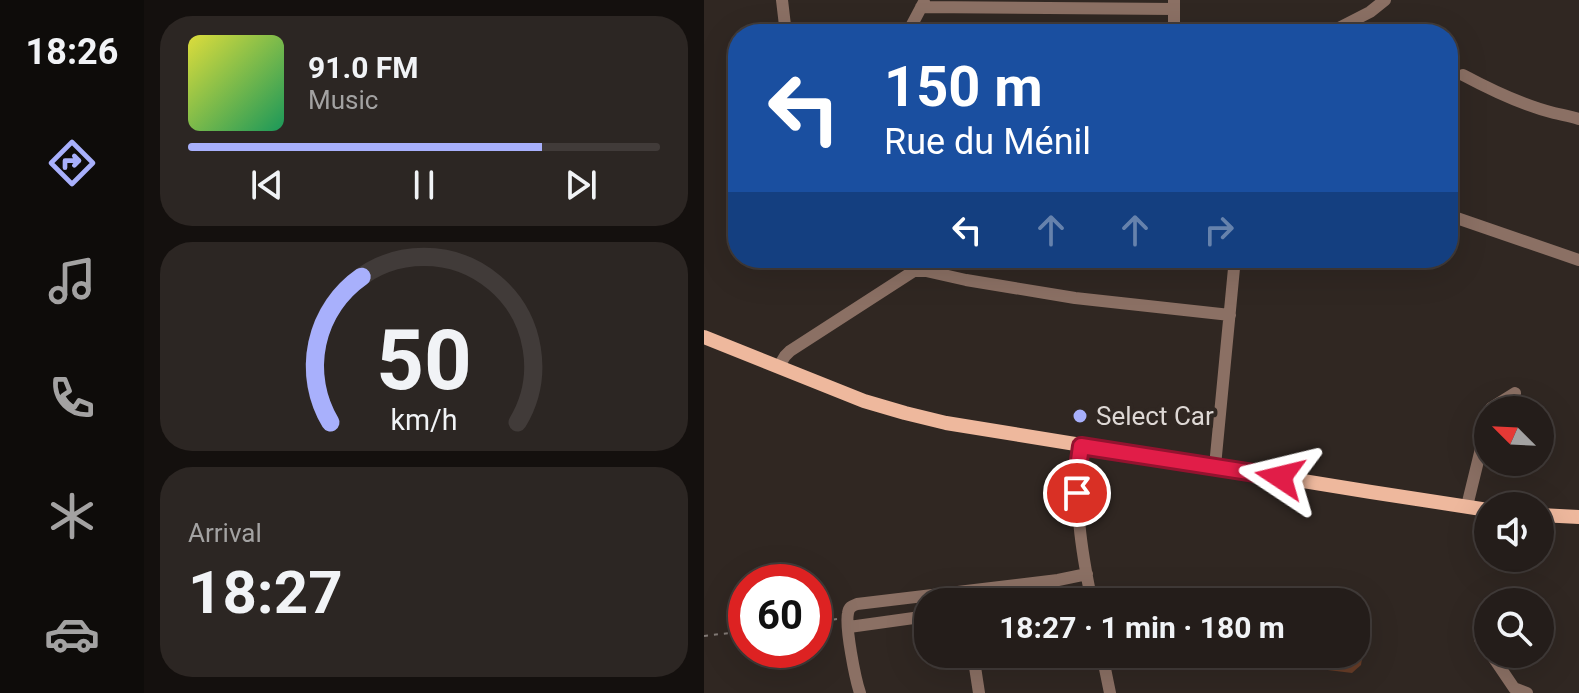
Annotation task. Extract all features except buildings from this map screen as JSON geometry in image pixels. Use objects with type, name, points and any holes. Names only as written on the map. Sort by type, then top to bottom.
[{"type":"main road","points":[[704,337],[864,401],[946,423],[1474,507]]},
{"type":"main road","points":[[1554,516],[1579,517]]},
{"type":"street","points":[[782,0],[785,24]]},
{"type":"street","points":[[1347,24],[1385,0]]},
{"type":"street","points":[[912,24],[923,4],[1174,4]]},
{"type":"street","points":[[1463,75],[1490,90],[1579,119]]},
{"type":"street","points":[[1458,218],[1579,260]]},
{"type":"street","points":[[779,366],[790,351],[906,268]]},
{"type":"street","points":[[920,268],[966,280],[1075,298],[1230,315]]},
{"type":"street","points":[[1215,466],[1234,268]]},
{"type":"street","points":[[1510,396],[1515,393]]},
{"type":"street","points":[[1081,446],[1077,510],[1089,588]]},
{"type":"street","points":[[1467,506],[1474,476]]},
{"type":"street","points":[[1014,588],[1087,574]]},
{"type":"street","points":[[860,693],[849,627],[850,607],[914,600]]},
{"type":"street","points":[[849,627],[914,618]]},
{"type":"street","points":[[975,668],[979,693]]},
{"type":"street","points":[[1105,668],[1110,693]]},
{"type":"street","points":[[1500,668],[1514,688],[1527,693]]},
{"type":"path","points":[[704,636],[728,633]]},
{"type":"shaded area","points":[[1311,668],[1358,668],[1352,673]]},
{"type":"place","name":"Select Car","points":[[1080,416]]},
{"type":"route","points":[[1077,493],[1081,446],[1280,477]]}]
